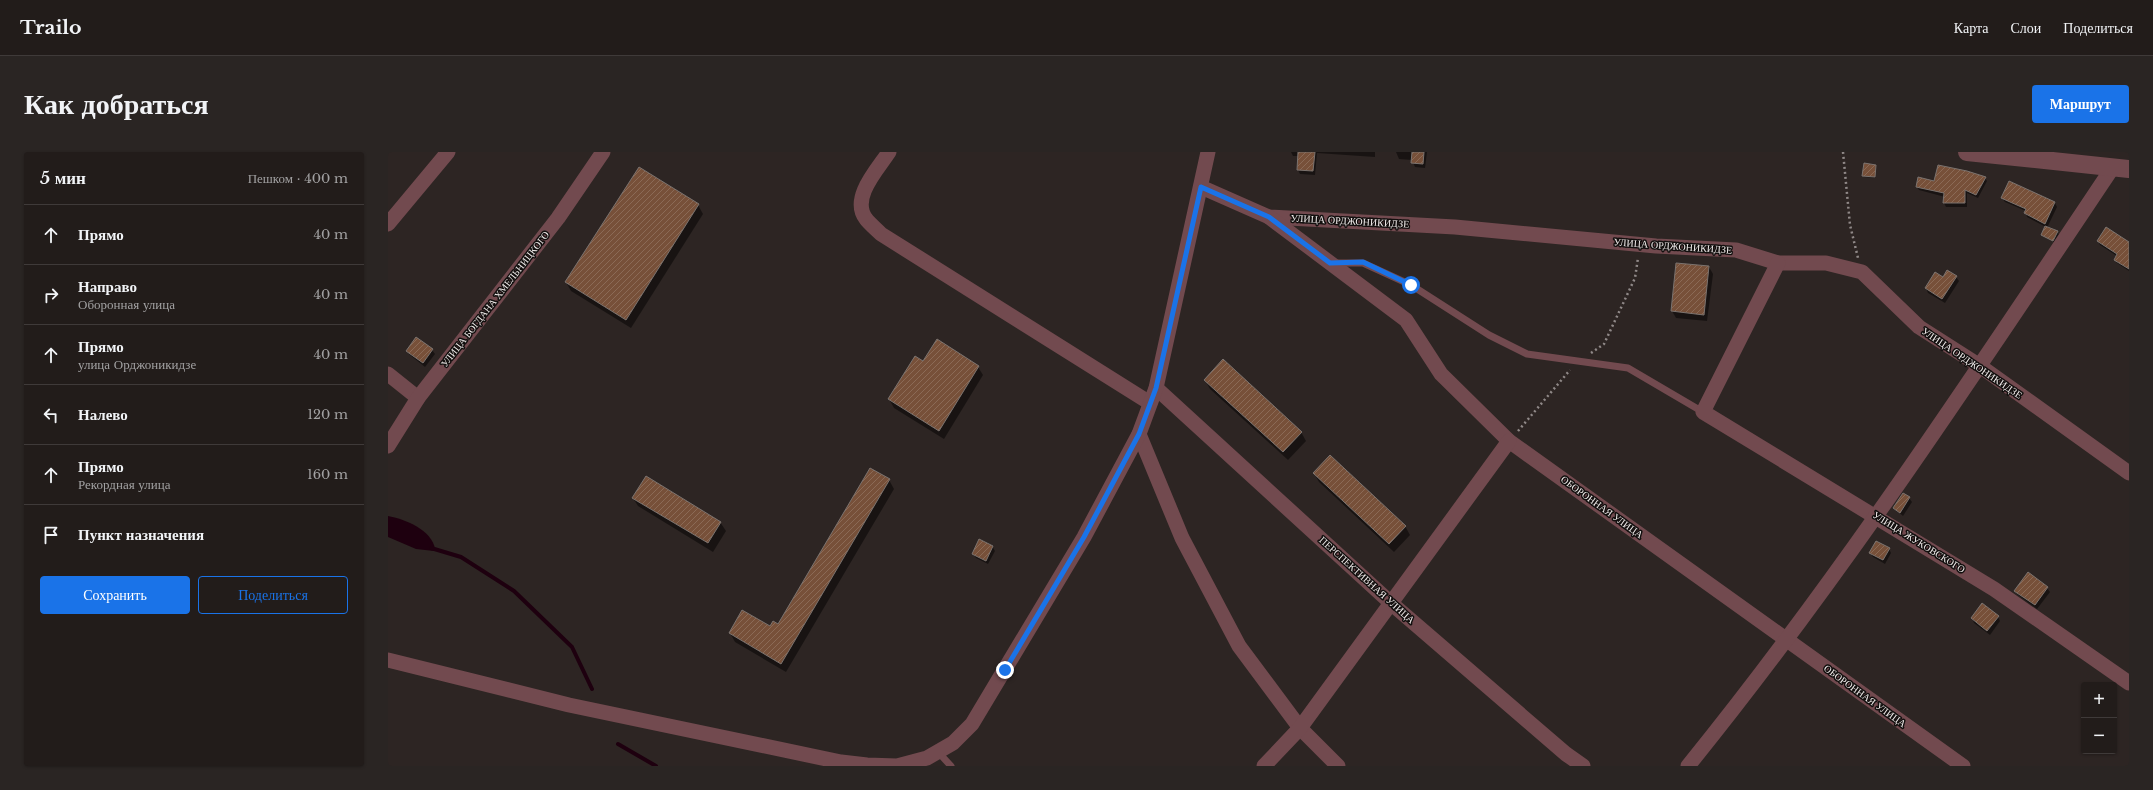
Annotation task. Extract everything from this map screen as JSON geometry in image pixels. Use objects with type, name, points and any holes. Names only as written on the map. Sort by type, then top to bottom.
[{"type":"street","points":[[388,224],[448,152]]},
{"type":"street","name":"УЛИЦА БОГДАНА ХМЕЛЬНИЦКОГО","points":[[388,446],[418,398],[558,218],[603,152]]},
{"type":"street","points":[[889,152],[864,191],[861,204],[865,218],[882,234],[1150,403]]},
{"type":"street","points":[[388,660],[569,705],[841,762],[897,766],[911,763],[939,753],[953,743],[972,724],[1084,537],[1139,434],[1156,388],[1208,152]]},
{"type":"street","points":[[1688,766],[1730,714],[1876,515],[2121,168],[1967,152]]},
{"type":"street","name":"УЛИЦА ОРДЖОНИКИДЗЕ","points":[[1201,187],[1269,217],[1456,227],[1639,245],[1736,250],[1778,262],[1826,262],[1862,272],[1919,327],[1980,366],[2129,473]]},
{"type":"street","name":"ОБОРОННАЯ УЛИЦА","points":[[1269,217],[1406,320],[1441,374],[1509,441],[1963,766]]},
{"type":"street","points":[[1703,412],[1778,262]]},
{"type":"street","points":[[388,374],[418,398]]},
{"type":"street","name":"ПЕРСПЕКТИВНАЯ УЛИЦА","points":[[1156,388],[1392,604],[1566,754],[1583,766]]},
{"type":"street","name":"УЛИЦА ЖУКОВСКОГО","points":[[1703,412],[1876,515],[1994,589],[2129,683]]},
{"type":"street","points":[[1139,434],[1182,538],[1219,611],[1243,652],[1300,728],[1338,766]]},
{"type":"street","points":[[1264,766],[1300,728],[1392,604],[1509,441]]},
{"type":"lane","points":[[1330,263],[1363,262],[1411,285],[1489,335],[1527,354],[1628,368],[1703,412]]},
{"type":"lane","points":[[939,753],[951,766]]},
{"type":"path","points":[[1843,152],[1850,225],[1862,272]]},
{"type":"path","points":[[1509,441],[1577,362],[1604,344],[1635,278],[1639,245]]},
{"type":"shaded area","points":[[388,516],[417,526],[429,536],[433,542],[435,549],[434,551],[416,549],[388,537]]},
{"type":"building","points":[[1298,152],[1315,152],[1313,171],[1297,170]]},
{"type":"building","points":[[1412,152],[1424,152],[1423,164],[1411,163]]},
{"type":"building","points":[[1864,163],[1876,165],[1875,177],[1862,176]]},
{"type":"building","points":[[1938,165],[1967,171],[1986,177],[1976,195],[1965,190],[1965,203],[1943,203],[1944,193],[1916,187],[1918,177],[1934,181]]},
{"type":"building","points":[[639,167],[699,204],[626,320],[565,282]]},
{"type":"building","points":[[2009,181],[2055,202],[2045,224],[2024,213],[2026,209],[2001,198]]},
{"type":"building","points":[[2045,226],[2058,231],[2053,241],[2041,235]]},
{"type":"building","points":[[2106,227],[2129,242],[2129,269],[2114,260],[2117,254],[2097,241]]},
{"type":"building","points":[[1676,263],[1709,266],[1704,315],[1671,311]]},
{"type":"building","points":[[1947,270],[1957,276],[1942,299],[1925,288],[1935,272],[1943,277]]},
{"type":"building","points":[[416,337],[433,349],[423,363],[406,351]]},
{"type":"building","points":[[937,339],[979,366],[939,431],[888,399],[915,356],[923,361]]},
{"type":"building","points":[[1223,359],[1302,432],[1283,452],[1204,380]]},
{"type":"building","points":[[1330,455],[1406,526],[1389,544],[1313,473]]},
{"type":"building","points":[[870,468],[890,479],[781,664],[729,633],[742,610],[770,626],[773,621],[778,624]]},
{"type":"building","points":[[646,476],[721,522],[708,543],[632,498]]},
{"type":"building","points":[[1903,493],[1910,497],[1900,513],[1893,508]]},
{"type":"building","points":[[979,539],[993,546],[986,561],[972,554]]},
{"type":"building","points":[[1876,541],[1890,548],[1883,560],[1869,553]]},
{"type":"building","points":[[2028,572],[2048,587],[2035,605],[2014,591]]},
{"type":"building","points":[[1982,603],[1999,616],[1987,631],[1971,618]]},
{"type":"waterway","points":[[431,548],[461,557],[514,591],[572,647],[592,689]]},
{"type":"waterway","points":[[618,744],[656,766]]},
{"type":"route","points":[[1005,670],[1084,537],[1126,462],[1139,434],[1156,388],[1201,187],[1269,217],[1330,263],[1363,262],[1411,285]]}]
